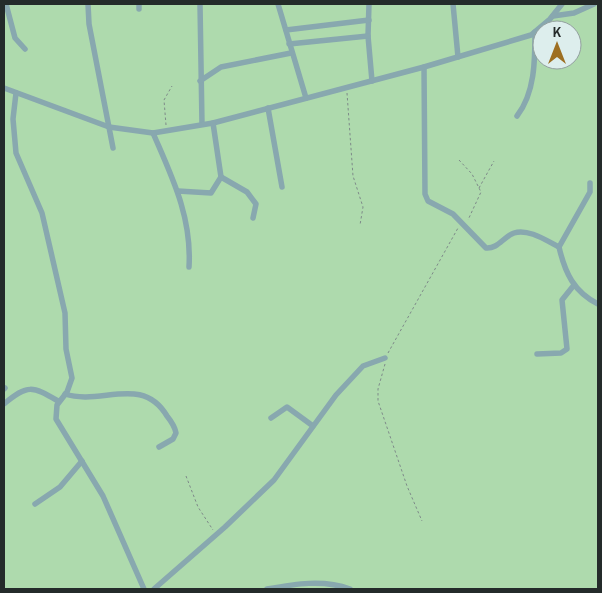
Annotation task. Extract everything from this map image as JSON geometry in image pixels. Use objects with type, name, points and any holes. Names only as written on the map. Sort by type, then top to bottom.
[{"type":"street","points":[[6,4],[15,38],[25,49]]},
{"type":"street","points":[[88,4],[89,24],[113,148]]},
{"type":"street","points":[[202,124],[200,4],[205,4]]},
{"type":"street","points":[[278,4],[306,98]]},
{"type":"street","points":[[369,4],[368,36],[372,81]]},
{"type":"street","points":[[453,4],[458,57]]},
{"type":"street","points":[[548,20],[562,4]]},
{"type":"street","points":[[553,16],[574,13],[594,4]]},
{"type":"street","points":[[286,30],[369,20]]},
{"type":"street","points":[[4,88],[109,127],[152,133],[213,123],[424,67],[532,35]]},
{"type":"street","points":[[289,44],[368,36]]},
{"type":"street","points":[[200,81],[221,67],[292,53]]},
{"type":"street","points":[[424,67],[426,198],[431,204],[453,214],[486,248],[496,246],[509,236],[519,232],[542,239],[559,247]]},
{"type":"street","points":[[517,116],[529,96],[533,70]]},
{"type":"street","points":[[16,93],[13,119],[16,152],[42,213],[64,305],[66,349],[72,378],[65,394],[58,401],[56,419],[108,508],[144,589]]},
{"type":"street","points":[[268,108],[282,187]]},
{"type":"street","points":[[178,191],[212,193],[221,178],[213,123]]},
{"type":"street","points":[[152,133],[178,191],[190,243],[189,266]]},
{"type":"street","points":[[221,178],[247,192],[256,204],[253,218]]},
{"type":"street","points":[[590,182],[590,192],[559,247],[565,271],[585,296],[598,304]]},
{"type":"street","points":[[536,354],[561,353],[567,349],[562,300],[574,284]]},
{"type":"street","points":[[154,589],[274,480],[336,395],[363,366],[385,358]]},
{"type":"street","points":[[4,404],[18,392],[30,388],[37,389],[58,401]]},
{"type":"street","points":[[65,394],[76,397],[139,394],[154,399],[160,404],[176,430],[173,439],[159,447]]},
{"type":"street","points":[[271,418],[287,407],[313,426]]},
{"type":"street","points":[[35,504],[60,487],[82,462]]},
{"type":"street","points":[[267,589],[314,583],[350,589]]},
{"type":"path","points":[[166,130],[164,100],[172,86]]},
{"type":"path","points":[[346,88],[353,176],[363,207],[360,225]]},
{"type":"path","points":[[422,521],[407,486],[378,401],[378,389],[385,371],[385,358],[463,225],[480,192],[472,174],[459,160]]},
{"type":"path","points":[[479,188],[494,161]]},
{"type":"path","points":[[186,476],[198,507],[216,534]]},
{"type":"green space","points":[[4,4],[598,4],[598,589],[4,589]]}]
